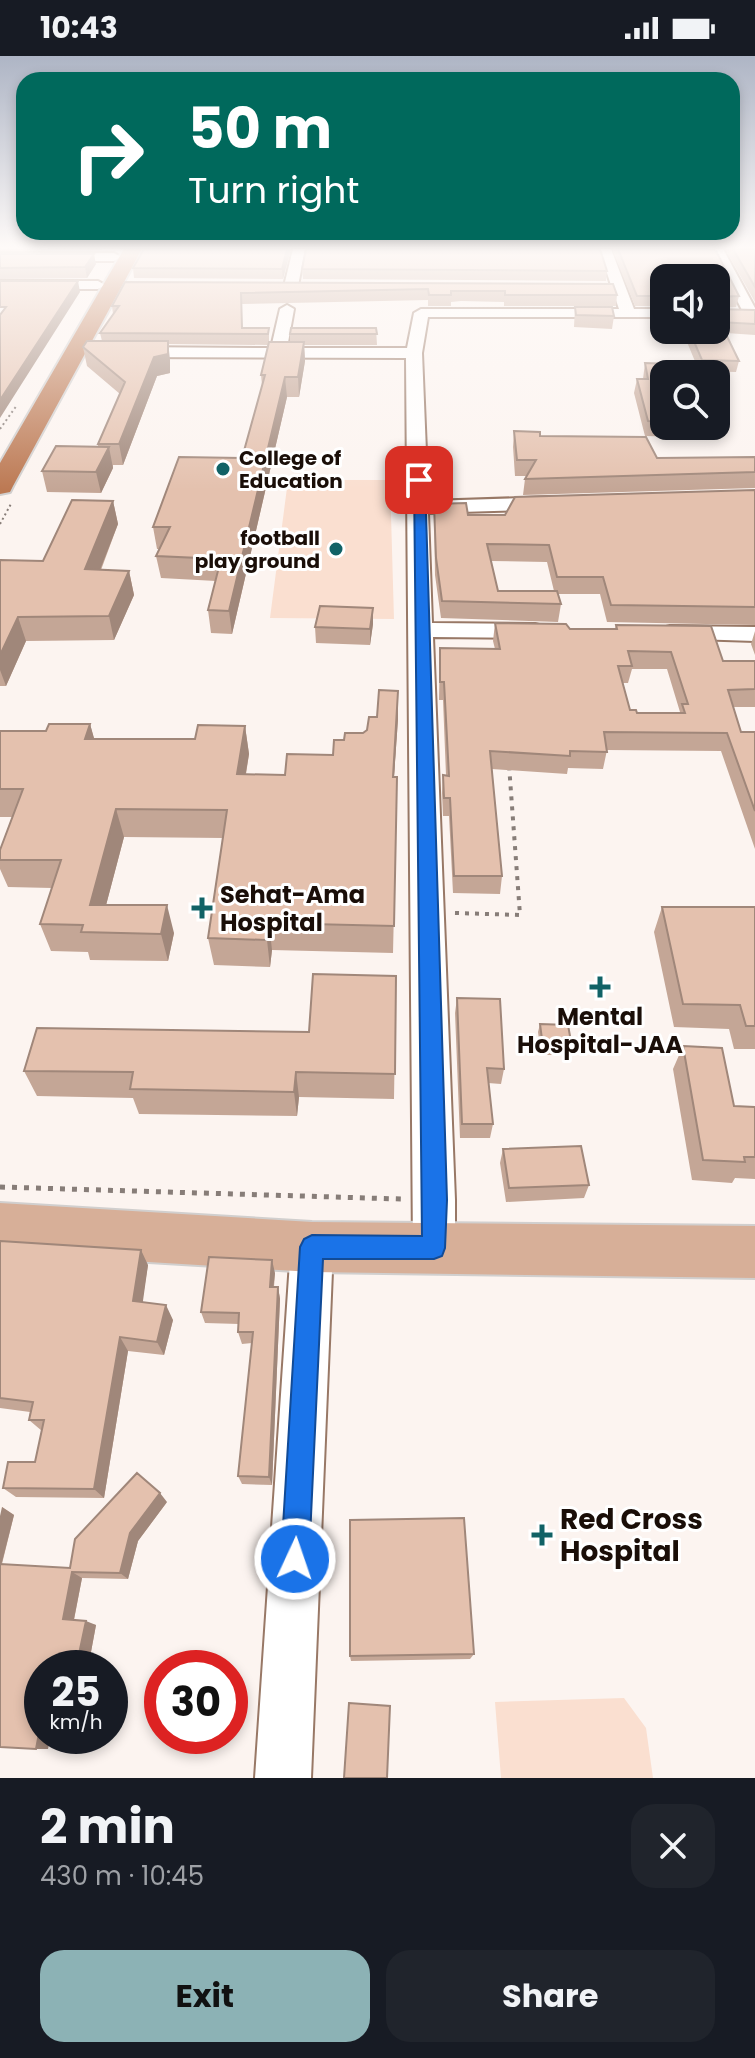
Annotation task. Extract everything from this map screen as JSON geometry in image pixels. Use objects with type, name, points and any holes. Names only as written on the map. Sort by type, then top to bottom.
[{"type":"highway","points":[[0,446],[81,329]]},
{"type":"highway","points":[[0,486],[93,352],[99,329]]},
{"type":"main road","points":[[0,1228],[312,1247],[434,1224],[755,1252]]},
{"type":"street","points":[[278,352],[283,329]]},
{"type":"street","points":[[418,329],[414,353],[423,630],[434,1224]]},
{"type":"street","points":[[93,352],[414,353]]},
{"type":"street","points":[[420,507],[580,502]]},
{"type":"street","points":[[423,630],[565,632]]},
{"type":"street","points":[[644,633],[755,634]]},
{"type":"street","points":[[283,1778],[312,1247]]},
{"type":"path","points":[[429,915],[520,915],[509,756]]},
{"type":"path","points":[[0,1187],[434,1224]]},
{"type":"shaded area","name":"football play ground","points":[[288,480],[390,480],[394,619],[270,618]]},
{"type":"shaded area","points":[[624,1698],[646,1728],[653,1778],[501,1778],[495,1702]]},
{"type":"building","points":[[0,329],[46,329],[0,400]]},
{"type":"building","points":[[103,329],[269,329],[268,334],[100,333]]},
{"type":"building","points":[[291,329],[376,329],[377,334],[290,334]]},
{"type":"building","points":[[87,341],[168,341],[168,354],[154,357],[119,444],[98,444],[125,382],[83,347]]},
{"type":"building","points":[[269,342],[304,342],[298,377],[285,377],[229,611],[208,610],[221,559],[156,556],[170,527],[153,527],[179,457],[242,458],[265,375],[261,375]]},
{"type":"building","points":[[730,343],[739,361],[730,360],[702,360],[695,344]]},
{"type":"building","points":[[645,363],[650,363],[650,421],[637,379],[648,379]]},
{"type":"building","points":[[514,431],[540,432],[540,436],[646,437],[657,458],[755,457],[755,472],[525,479],[536,460],[517,460]]},
{"type":"building","points":[[56,446],[109,447],[96,472],[42,471]]},
{"type":"building","points":[[755,490],[755,607],[611,605],[603,577],[557,577],[549,545],[487,544],[498,591],[557,591],[561,604],[442,601],[436,558],[434,504],[466,503],[468,515],[505,515],[515,497]]},
{"type":"building","points":[[72,500],[113,501],[85,569],[129,571],[109,616],[18,617],[0,655],[0,560],[43,561]]},
{"type":"building","points":[[320,606],[373,608],[370,629],[315,627]]},
{"type":"building","points":[[495,623],[566,624],[570,629],[617,629],[616,625],[711,626],[723,661],[755,661],[755,689],[728,690],[741,732],[755,732],[755,811],[727,733],[604,732],[607,752],[570,751],[570,756],[490,751],[502,876],[454,876],[450,798],[444,798],[443,775],[449,776],[440,648],[500,649]],"holes":[[[628,651],[671,652],[688,704],[682,704],[685,713],[637,713],[630,710],[618,666],[632,666]]]},
{"type":"building","points":[[379,690],[398,691],[393,777],[397,777],[394,926],[269,923],[267,940],[208,938],[227,810],[116,809],[90,905],[167,905],[161,934],[81,932],[83,925],[40,924],[61,860],[0,860],[0,850],[23,789],[0,789],[0,731],[46,731],[49,724],[90,724],[85,739],[195,739],[198,725],[245,726],[237,774],[285,775],[287,754],[333,755],[334,740],[344,740],[345,733],[363,733],[367,730],[369,717],[377,717]]},
{"type":"building","points":[[662,907],[755,907],[755,1026],[746,1026],[740,1005],[683,1004]]},
{"type":"building","points":[[313,974],[396,976],[395,1074],[296,1072],[294,1092],[130,1089],[133,1072],[24,1071],[37,1028],[309,1032]]},
{"type":"building","points":[[457,998],[500,999],[504,1069],[487,1068],[493,1124],[462,1124]]},
{"type":"building","points":[[540,1024],[568,1025],[572,1047],[543,1047]]},
{"type":"building","points":[[683,1046],[722,1048],[734,1106],[755,1107],[755,1157],[744,1157],[745,1162],[703,1160]]},
{"type":"building","points":[[581,1146],[589,1185],[509,1188],[503,1149]]},
{"type":"building","points":[[0,1241],[141,1250],[133,1301],[166,1305],[157,1342],[120,1337],[94,1489],[3,1488],[8,1462],[35,1462],[44,1420],[29,1420],[33,1402],[0,1398]]},
{"type":"building","points":[[209,1257],[272,1260],[270,1287],[278,1287],[269,1477],[238,1476],[253,1332],[238,1332],[239,1313],[201,1312]]},
{"type":"building","points":[[137,1473],[160,1493],[130,1533],[120,1573],[72,1572],[63,1619],[86,1621],[80,1650],[24,1650],[24,1748],[0,1747],[0,1564],[70,1568],[75,1539]]},
{"type":"building","points":[[464,1518],[474,1654],[350,1656],[350,1520]]},
{"type":"building","points":[[349,1703],[390,1706],[387,1778],[344,1778]]},
{"type":"place","name":"College of Education","points":[[223,469]]},
{"type":"place","name":"football play ground","points":[[336,549]]},
{"type":"place","name":"Sehat-Ama Hospital","points":[[202,908]]},
{"type":"place","name":"Mental Hospital-JAA","points":[[600,987]]},
{"type":"place","name":"Red Cross Hospital","points":[[542,1535]]},
{"type":"route","points":[[295,1559],[312,1247],[434,1248],[419,480]]}]
